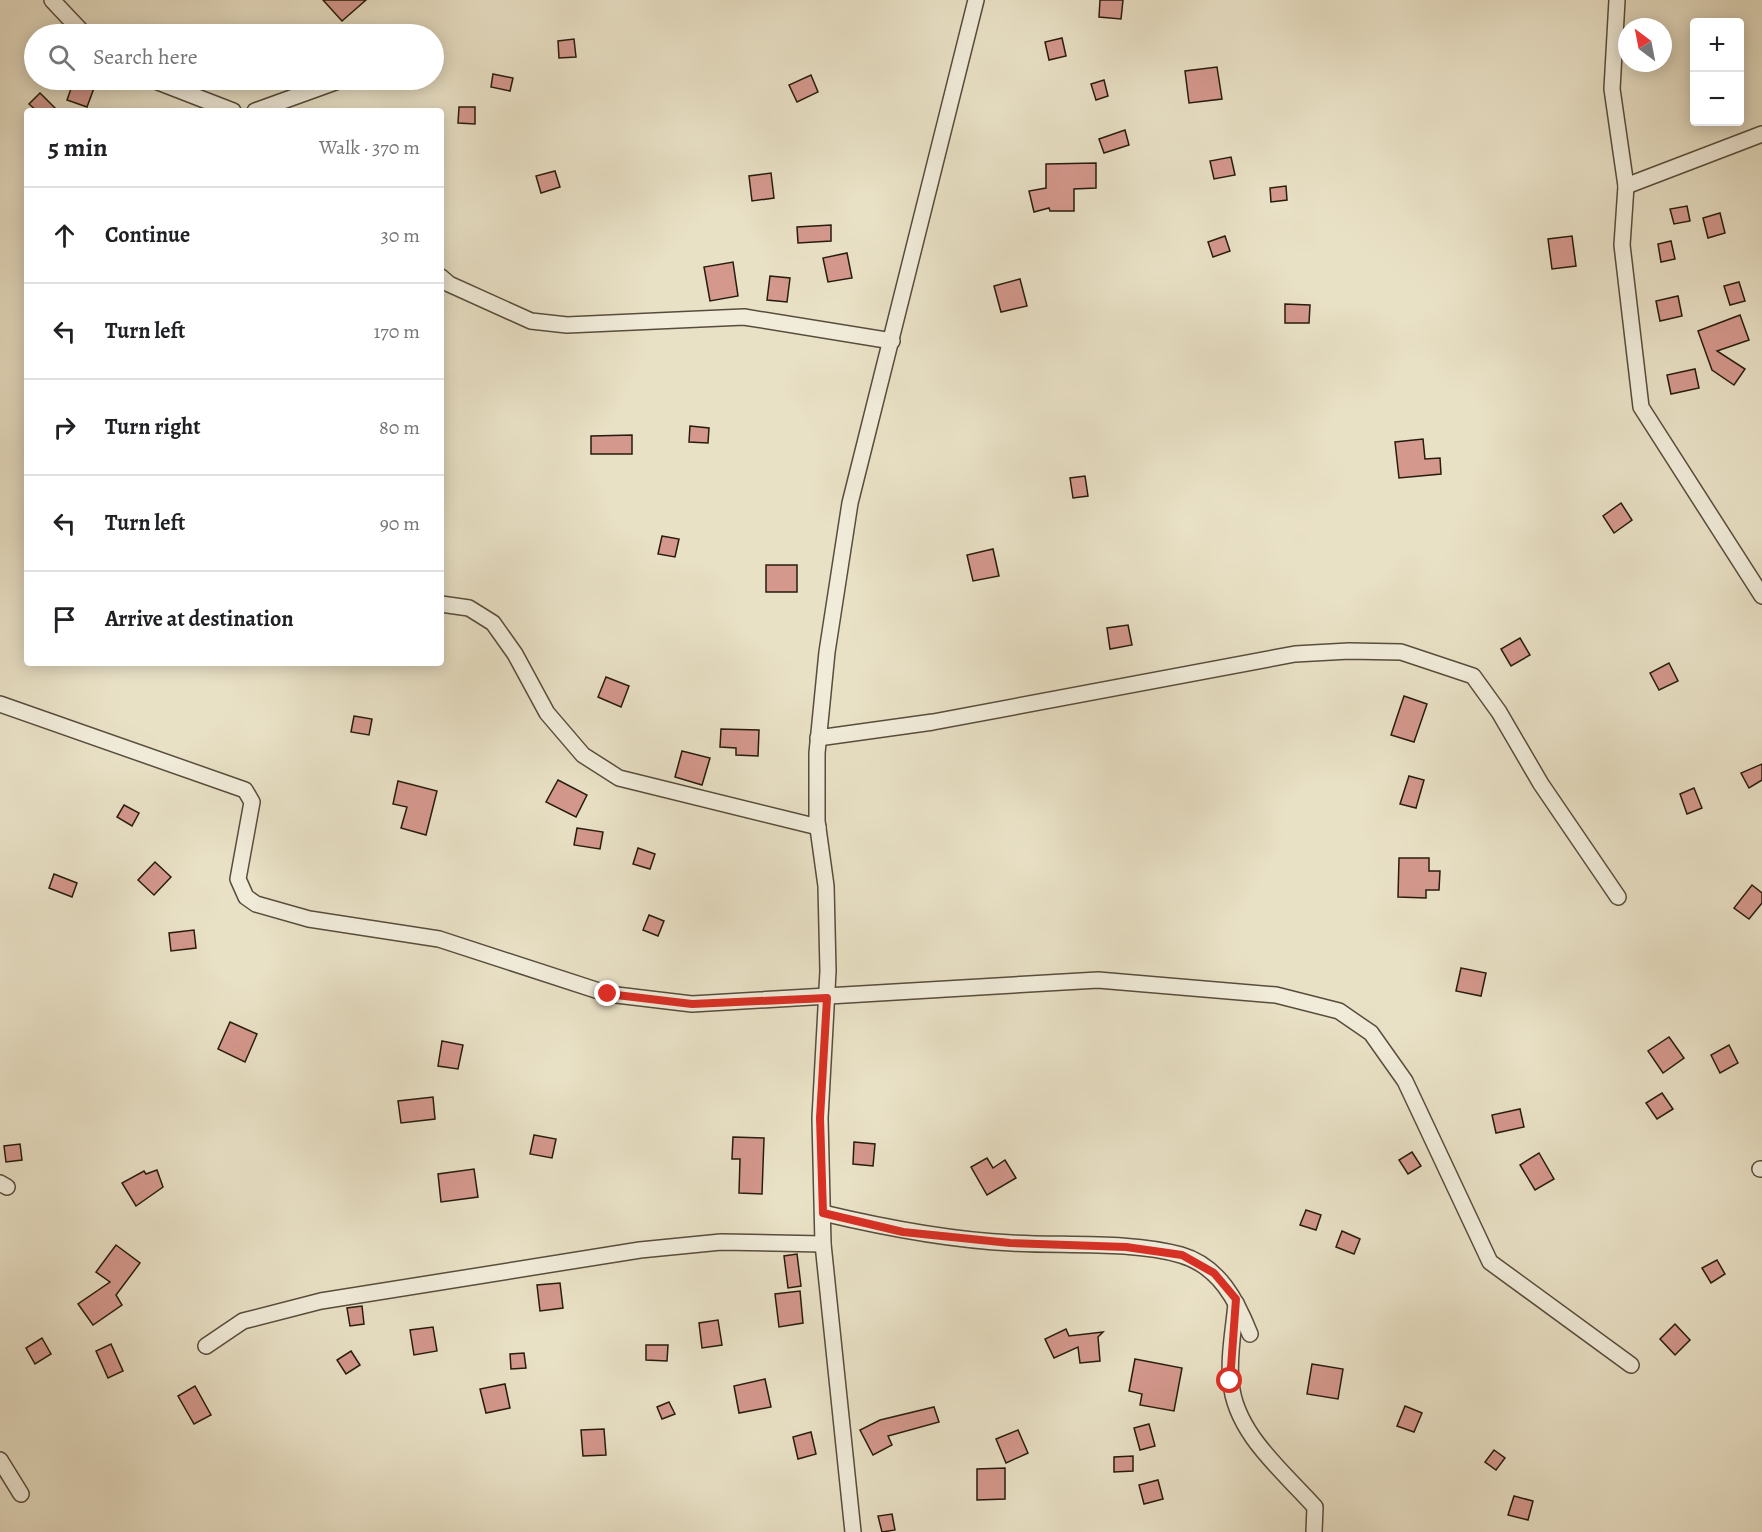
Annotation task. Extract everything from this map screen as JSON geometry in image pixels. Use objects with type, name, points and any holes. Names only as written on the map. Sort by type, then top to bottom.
[{"type":"street","points":[[52,0],[75,24]]},
{"type":"street","points":[[853,1532],[823,1244],[820,1118],[827,998],[826,886],[818,827],[818,738],[827,652],[850,503],[976,0]]},
{"type":"street","points":[[1617,0],[1612,89],[1626,186],[1622,245],[1641,407],[1762,596]]},
{"type":"street","points":[[179,90],[225,108]]},
{"type":"street","points":[[263,108],[313,90]]},
{"type":"street","points":[[1626,186],[1762,134]]},
{"type":"street","points":[[444,280],[449,284],[531,321],[567,325],[744,317],[892,341]]},
{"type":"street","points":[[444,604],[469,608],[493,623],[515,654],[547,713],[583,755],[619,778],[818,827]]},
{"type":"street","points":[[818,738],[933,722],[1295,654],[1349,651],[1401,652],[1473,676],[1499,712],[1541,784],[1618,897]]},
{"type":"street","points":[[0,704],[245,790],[252,802],[238,879],[246,897],[256,904],[309,919],[439,939],[608,994],[692,1004],[827,998],[1098,980],[1276,994],[1339,1011],[1371,1033],[1405,1082],[1490,1262],[1631,1365]]},
{"type":"street","points":[[823,1213],[903,1232],[1010,1243],[1126,1247],[1182,1255],[1214,1273],[1236,1299],[1250,1334]]},
{"type":"street","points":[[206,1346],[243,1321],[321,1301],[640,1250],[721,1242],[823,1244]]},
{"type":"street","points":[[1236,1299],[1230,1381],[1237,1412],[1252,1436],[1315,1507],[1314,1532]]},
{"type":"street","points":[[0,1460],[21,1494]]},
{"type":"building","points":[[323,0],[366,0],[342,21]]},
{"type":"building","points":[[1100,0],[1123,0],[1121,19],[1099,17]]},
{"type":"building","points":[[1062,38],[1066,56],[1049,60],[1045,42]]},
{"type":"building","points":[[574,39],[576,57],[559,58],[558,41]]},
{"type":"building","points":[[1217,67],[1222,99],[1189,103],[1185,71]]},
{"type":"building","points":[[493,74],[513,78],[510,91],[491,87]]},
{"type":"building","points":[[811,75],[818,92],[797,102],[789,85]]},
{"type":"building","points":[[1104,80],[1108,96],[1096,100],[1091,84]]},
{"type":"building","points":[[70,90],[93,90],[87,107],[67,100]]},
{"type":"building","points":[[40,93],[55,108],[34,108],[29,104]]},
{"type":"building","points":[[459,107],[475,107],[475,124],[458,123]]},
{"type":"building","points":[[1125,130],[1129,145],[1104,153],[1099,139]]},
{"type":"building","points":[[1231,157],[1235,175],[1214,179],[1210,161]]},
{"type":"building","points":[[1096,163],[1096,188],[1074,189],[1074,211],[1050,211],[1049,208],[1034,212],[1029,191],[1046,188],[1046,164]]},
{"type":"building","points":[[555,171],[560,187],[541,193],[536,176]]},
{"type":"building","points":[[771,173],[774,198],[752,201],[749,176]]},
{"type":"building","points":[[1286,186],[1287,200],[1271,202],[1270,188]]},
{"type":"building","points":[[1687,206],[1690,221],[1674,224],[1670,209]]},
{"type":"building","points":[[1720,213],[1725,233],[1708,238],[1703,218]]},
{"type":"building","points":[[831,225],[831,241],[798,243],[797,227]]},
{"type":"building","points":[[1225,236],[1230,251],[1213,257],[1208,242]]},
{"type":"building","points":[[1572,236],[1576,266],[1552,269],[1548,239]]},
{"type":"building","points":[[1671,241],[1675,259],[1661,262],[1658,244]]},
{"type":"building","points":[[847,253],[852,278],[828,282],[823,258]]},
{"type":"building","points":[[733,262],[738,296],[710,301],[704,267]]},
{"type":"building","points":[[770,276],[790,278],[787,302],[767,300]]},
{"type":"building","points":[[1020,279],[1027,306],[1001,312],[994,286]]},
{"type":"building","points":[[1739,282],[1745,301],[1730,305],[1724,286]]},
{"type":"building","points":[[1678,296],[1682,316],[1660,321],[1656,301]]},
{"type":"building","points":[[1285,304],[1310,305],[1309,323],[1285,323]]},
{"type":"building","points":[[1740,315],[1749,340],[1717,351],[1745,369],[1734,385],[1712,370],[1698,331]]},
{"type":"building","points":[[1695,369],[1699,388],[1671,394],[1667,375]]},
{"type":"building","points":[[690,426],[709,428],[708,443],[689,442]]},
{"type":"building","points":[[632,435],[632,454],[591,454],[591,436]]},
{"type":"building","points":[[1423,439],[1425,459],[1440,458],[1441,474],[1399,478],[1395,442]]},
{"type":"building","points":[[1085,476],[1088,496],[1073,498],[1070,478]]},
{"type":"building","points":[[1621,503],[1632,520],[1614,533],[1603,516]]},
{"type":"building","points":[[662,536],[679,539],[675,557],[658,554]]},
{"type":"building","points":[[993,549],[999,576],[973,581],[967,555]]},
{"type":"building","points":[[766,565],[797,565],[797,592],[766,592]]},
{"type":"building","points":[[1128,625],[1132,645],[1110,649],[1107,628]]},
{"type":"building","points":[[1520,638],[1530,655],[1511,666],[1501,649]]},
{"type":"building","points":[[1669,663],[1678,681],[1659,690],[1650,673]]},
{"type":"building","points":[[606,677],[629,686],[621,707],[598,697]]},
{"type":"building","points":[[1404,696],[1427,704],[1414,742],[1391,735]]},
{"type":"building","points":[[354,716],[372,719],[369,735],[351,732]]},
{"type":"building","points":[[721,729],[759,730],[758,756],[736,755],[736,748],[720,747]]},
{"type":"building","points":[[682,751],[710,758],[702,785],[675,777]]},
{"type":"building","points":[[1762,764],[1762,780],[1749,788],[1741,773]]},
{"type":"building","points":[[1409,776],[1424,780],[1416,808],[1400,804]]},
{"type":"building","points":[[558,780],[587,795],[576,817],[546,802]]},
{"type":"building","points":[[398,781],[437,791],[426,835],[401,828],[407,807],[393,804]]},
{"type":"building","points":[[1694,788],[1702,808],[1687,814],[1680,794]]},
{"type":"building","points":[[124,805],[139,813],[132,826],[117,817]]},
{"type":"building","points":[[577,828],[603,832],[600,849],[574,845]]},
{"type":"building","points":[[638,848],[655,854],[650,869],[633,864]]},
{"type":"building","points":[[1399,858],[1429,858],[1429,871],[1440,871],[1439,890],[1426,890],[1426,898],[1398,897]]},
{"type":"building","points":[[155,862],[171,877],[154,895],[138,880]]},
{"type":"building","points":[[54,874],[77,883],[72,897],[49,888]]},
{"type":"building","points":[[1752,885],[1762,893],[1762,903],[1749,919],[1734,908]]},
{"type":"building","points":[[649,915],[664,921],[658,936],[643,930]]},
{"type":"building","points":[[194,930],[196,948],[171,951],[169,933]]},
{"type":"building","points":[[1461,968],[1486,973],[1481,996],[1456,991]]},
{"type":"building","points":[[230,1022],[257,1034],[245,1062],[218,1049]]},
{"type":"building","points":[[1669,1037],[1684,1058],[1663,1073],[1648,1051]]},
{"type":"building","points":[[442,1041],[463,1045],[458,1069],[438,1066]]},
{"type":"building","points":[[1729,1045],[1738,1063],[1720,1073],[1711,1055]]},
{"type":"building","points":[[1662,1093],[1673,1109],[1657,1119],[1646,1103]]},
{"type":"building","points":[[433,1097],[435,1119],[401,1123],[398,1101]]},
{"type":"building","points":[[1520,1109],[1524,1127],[1496,1133],[1492,1115]]},
{"type":"building","points":[[534,1135],[556,1139],[552,1158],[530,1154]]},
{"type":"building","points":[[733,1137],[764,1138],[762,1194],[739,1193],[740,1159],[732,1159]]},
{"type":"building","points":[[854,1142],[875,1144],[873,1166],[853,1164]]},
{"type":"building","points":[[20,1144],[22,1160],[6,1162],[4,1146]]},
{"type":"building","points":[[1412,1152],[1421,1166],[1408,1174],[1399,1160]]},
{"type":"building","points":[[1539,1153],[1554,1179],[1535,1190],[1520,1165]]},
{"type":"building","points":[[987,1158],[993,1168],[1005,1160],[1016,1178],[987,1195],[971,1167]]},
{"type":"building","points":[[474,1169],[478,1197],[441,1202],[438,1174]]},
{"type":"building","points":[[157,1170],[163,1187],[136,1206],[122,1183],[144,1171],[146,1174]]},
{"type":"building","points":[[1306,1210],[1321,1215],[1316,1230],[1300,1225]]},
{"type":"building","points":[[1342,1231],[1360,1239],[1354,1254],[1336,1247]]},
{"type":"building","points":[[116,1245],[140,1263],[116,1295],[122,1305],[93,1325],[78,1304],[110,1282],[96,1272]]},
{"type":"building","points":[[797,1254],[801,1286],[788,1288],[784,1256]]},
{"type":"building","points":[[1717,1260],[1725,1274],[1711,1283],[1702,1268]]},
{"type":"building","points":[[560,1283],[563,1308],[540,1311],[537,1285]]},
{"type":"building","points":[[800,1291],[803,1323],[779,1327],[775,1294]]},
{"type":"building","points":[[362,1306],[364,1324],[350,1326],[347,1308]]},
{"type":"building","points":[[718,1320],[722,1345],[702,1348],[699,1323]]},
{"type":"building","points":[[1675,1324],[1690,1340],[1675,1355],[1660,1339]]},
{"type":"building","points":[[433,1327],[437,1351],[414,1355],[410,1330]]},
{"type":"building","points":[[1066,1329],[1069,1336],[1103,1332],[1098,1337],[1100,1361],[1080,1363],[1078,1347],[1054,1358],[1045,1339]]},
{"type":"building","points":[[42,1338],[51,1354],[35,1364],[26,1348]]},
{"type":"building","points":[[111,1344],[123,1371],[108,1378],[96,1351]]},
{"type":"building","points":[[646,1345],[668,1345],[667,1361],[646,1360]]},
{"type":"building","points":[[351,1351],[360,1365],[346,1374],[337,1360]]},
{"type":"building","points":[[524,1353],[526,1368],[511,1369],[510,1354]]},
{"type":"building","points":[[1135,1359],[1182,1368],[1174,1411],[1140,1405],[1142,1394],[1129,1391]]},
{"type":"building","points":[[1312,1364],[1343,1369],[1338,1399],[1307,1394]]},
{"type":"building","points":[[765,1379],[771,1407],[739,1413],[734,1386]]},
{"type":"building","points":[[505,1384],[510,1408],[486,1413],[480,1389]]},
{"type":"building","points":[[195,1386],[211,1415],[194,1424],[178,1396]]},
{"type":"building","points":[[669,1402],[675,1414],[662,1419],[657,1407]]},
{"type":"building","points":[[1405,1406],[1422,1413],[1414,1432],[1397,1426]]},
{"type":"building","points":[[934,1407],[939,1422],[888,1436],[892,1445],[873,1455],[860,1430],[880,1420]]},
{"type":"building","points":[[1149,1424],[1155,1446],[1140,1450],[1134,1428]]},
{"type":"building","points":[[604,1429],[606,1455],[583,1456],[581,1430]]},
{"type":"building","points":[[1018,1430],[1028,1453],[1006,1463],[996,1439]]},
{"type":"building","points":[[811,1432],[816,1454],[798,1459],[793,1437]]},
{"type":"building","points":[[1494,1450],[1505,1458],[1496,1470],[1485,1462]]},
{"type":"building","points":[[1133,1456],[1133,1471],[1114,1472],[1114,1457]]},
{"type":"building","points":[[1005,1468],[1005,1499],[977,1500],[977,1469]]},
{"type":"building","points":[[1158,1480],[1163,1499],[1144,1504],[1139,1485]]},
{"type":"building","points":[[1514,1496],[1533,1501],[1528,1520],[1508,1515]]},
{"type":"building","points":[[892,1514],[895,1530],[882,1532],[878,1516]]},
{"type":"route","points":[[608,994],[692,1004],[827,998],[820,1118],[823,1213],[903,1232],[1010,1243],[1126,1247],[1182,1255],[1214,1273],[1236,1299],[1230,1381]]}]
